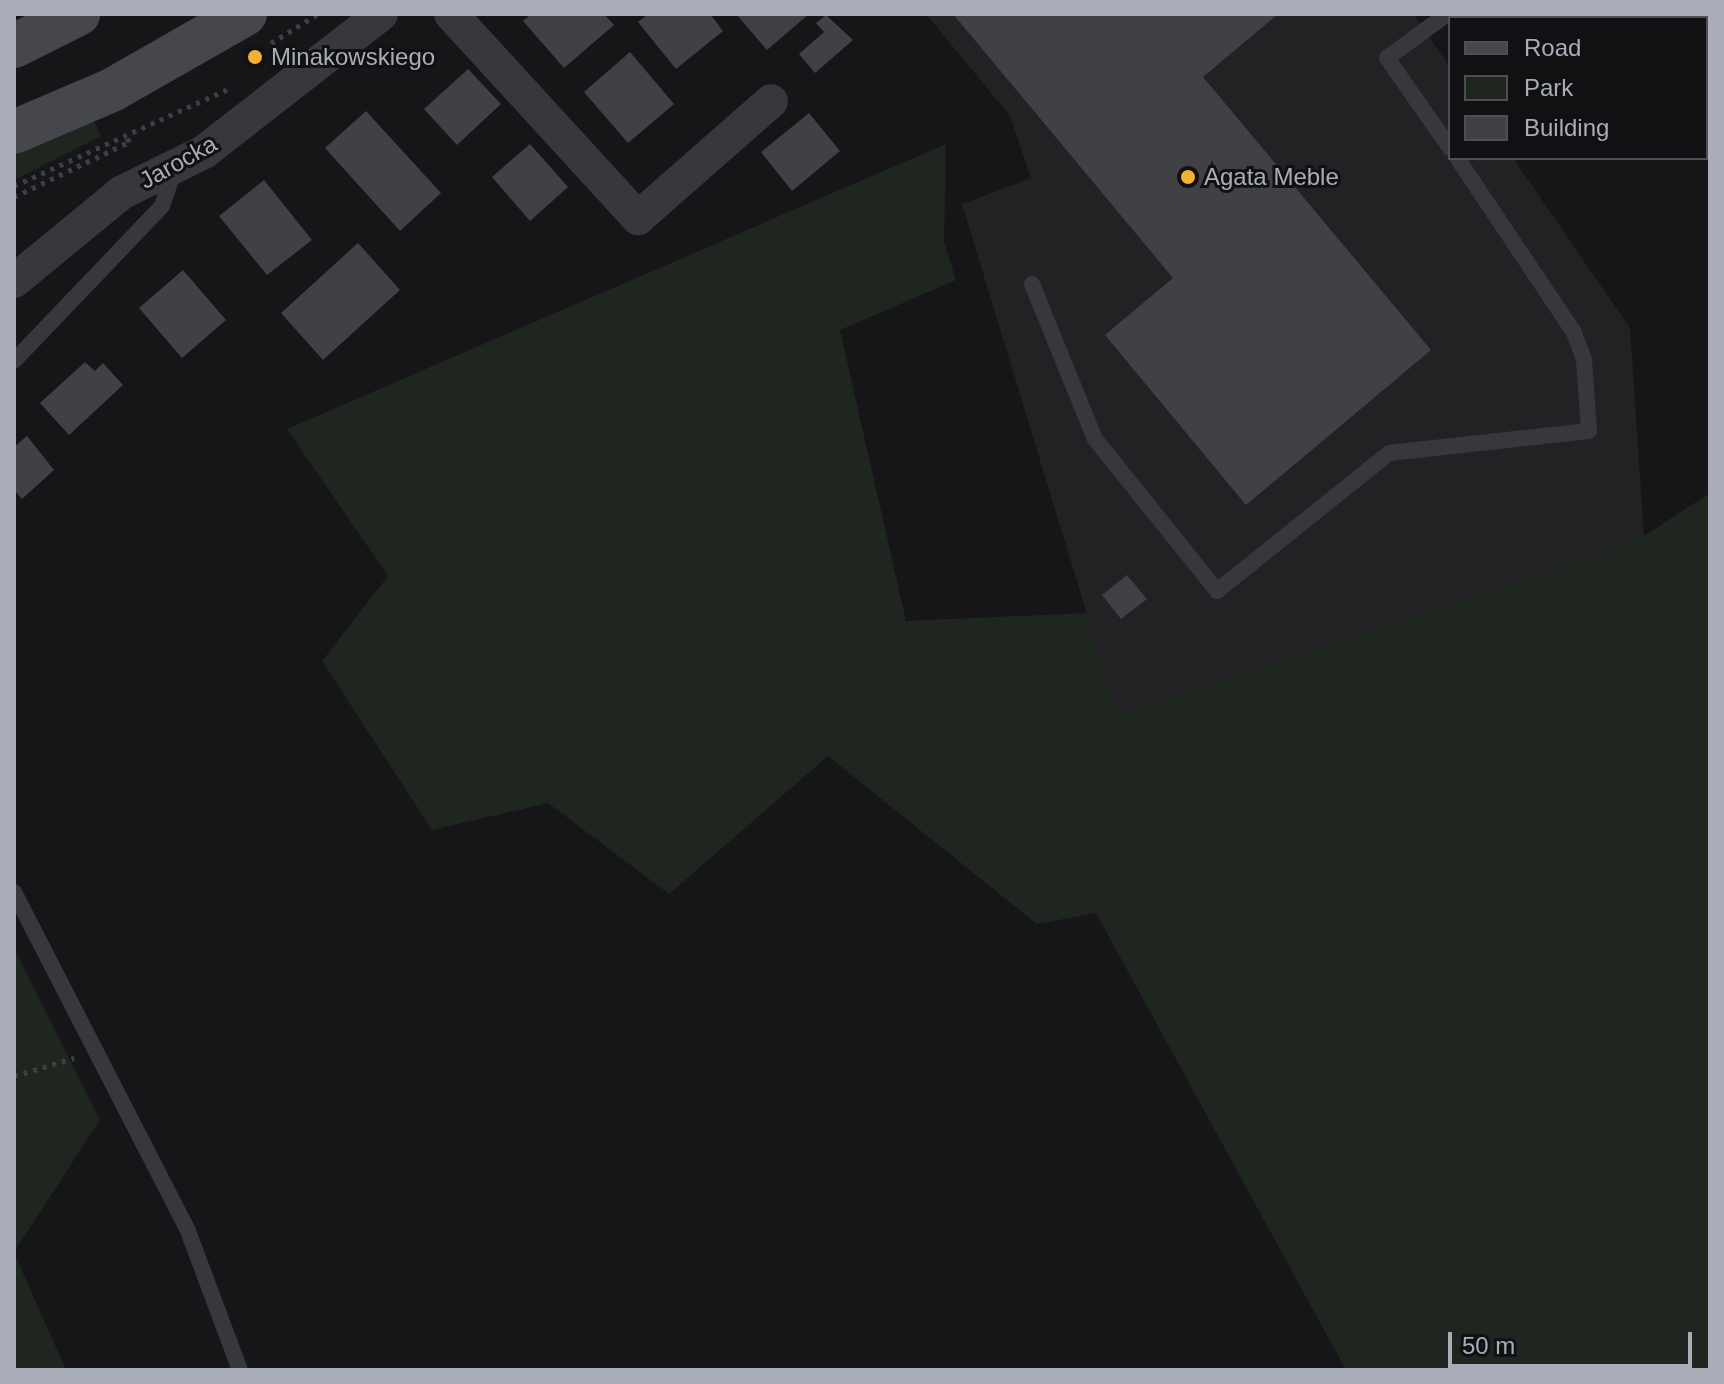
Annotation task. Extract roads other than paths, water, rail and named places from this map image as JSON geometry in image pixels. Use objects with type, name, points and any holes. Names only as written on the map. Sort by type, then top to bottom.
[{"type":"main road","points":[[14,46],[78,14]]},
{"type":"main road","points":[[14,132],[112,90],[245,14]]},
{"type":"street","name":"Jarocka","points":[[14,281],[121,193],[204,152],[381,14]]},
{"type":"street","points":[[451,14],[638,218],[771,101]]},
{"type":"lane","points":[[1447,14],[1387,58],[1448,145]]},
{"type":"lane","points":[[1032,284],[1095,439],[1217,591],[1389,453],[1589,431],[1584,359],[1573,331],[1458,160]]},
{"type":"lane","points":[[14,361],[162,206],[176,166]]},
{"type":"lane","points":[[14,892],[188,1231],[240,1370]]},
{"type":"place","name":"Minakowskiego","points":[[255,57]]},
{"type":"place","name":"Agata Meble","points":[[1188,177]]}]
